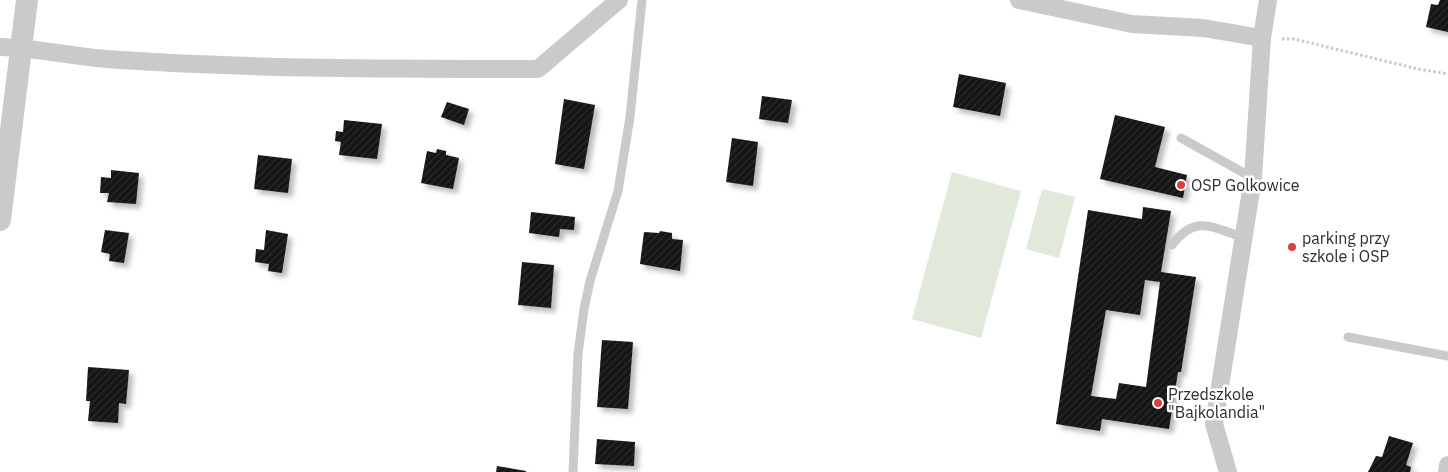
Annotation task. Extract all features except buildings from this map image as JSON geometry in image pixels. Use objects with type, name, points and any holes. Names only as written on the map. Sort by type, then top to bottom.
[{"type":"street","points":[[0,220],[11,47],[27,0]]},
{"type":"street","points":[[11,47],[104,59],[303,68],[538,69],[619,0]]},
{"type":"street","points":[[1019,0],[1132,24],[1203,28],[1262,38]]},
{"type":"street","points":[[1228,472],[1214,424],[1253,178],[1262,38],[1268,0]]},
{"type":"street","points":[[1447,472],[1448,465]]},
{"type":"lane","points":[[574,472],[578,354],[584,309],[590,281],[618,191],[630,118],[642,0]]},
{"type":"lane","points":[[1180,138],[1253,178]]},
{"type":"lane","points":[[1172,245],[1183,230],[1195,225],[1213,228],[1244,238]]},
{"type":"lane","points":[[1348,336],[1448,356]]},
{"type":"path","points":[[1262,38],[1294,39],[1418,69],[1448,74]]},
{"type":"shaded area","points":[[952,172],[1021,191],[981,338],[912,319]]},
{"type":"shaded area","points":[[1042,189],[1075,197],[1059,258],[1026,249]]},
{"type":"place","name":"OSP Golkowice","points":[[1181,185]]},
{"type":"place","name":"parking przy szkole i OSP","points":[[1292,247]]},
{"type":"place","name":"Przedszkole \"Bajkolandia\"","points":[[1158,403]]}]
